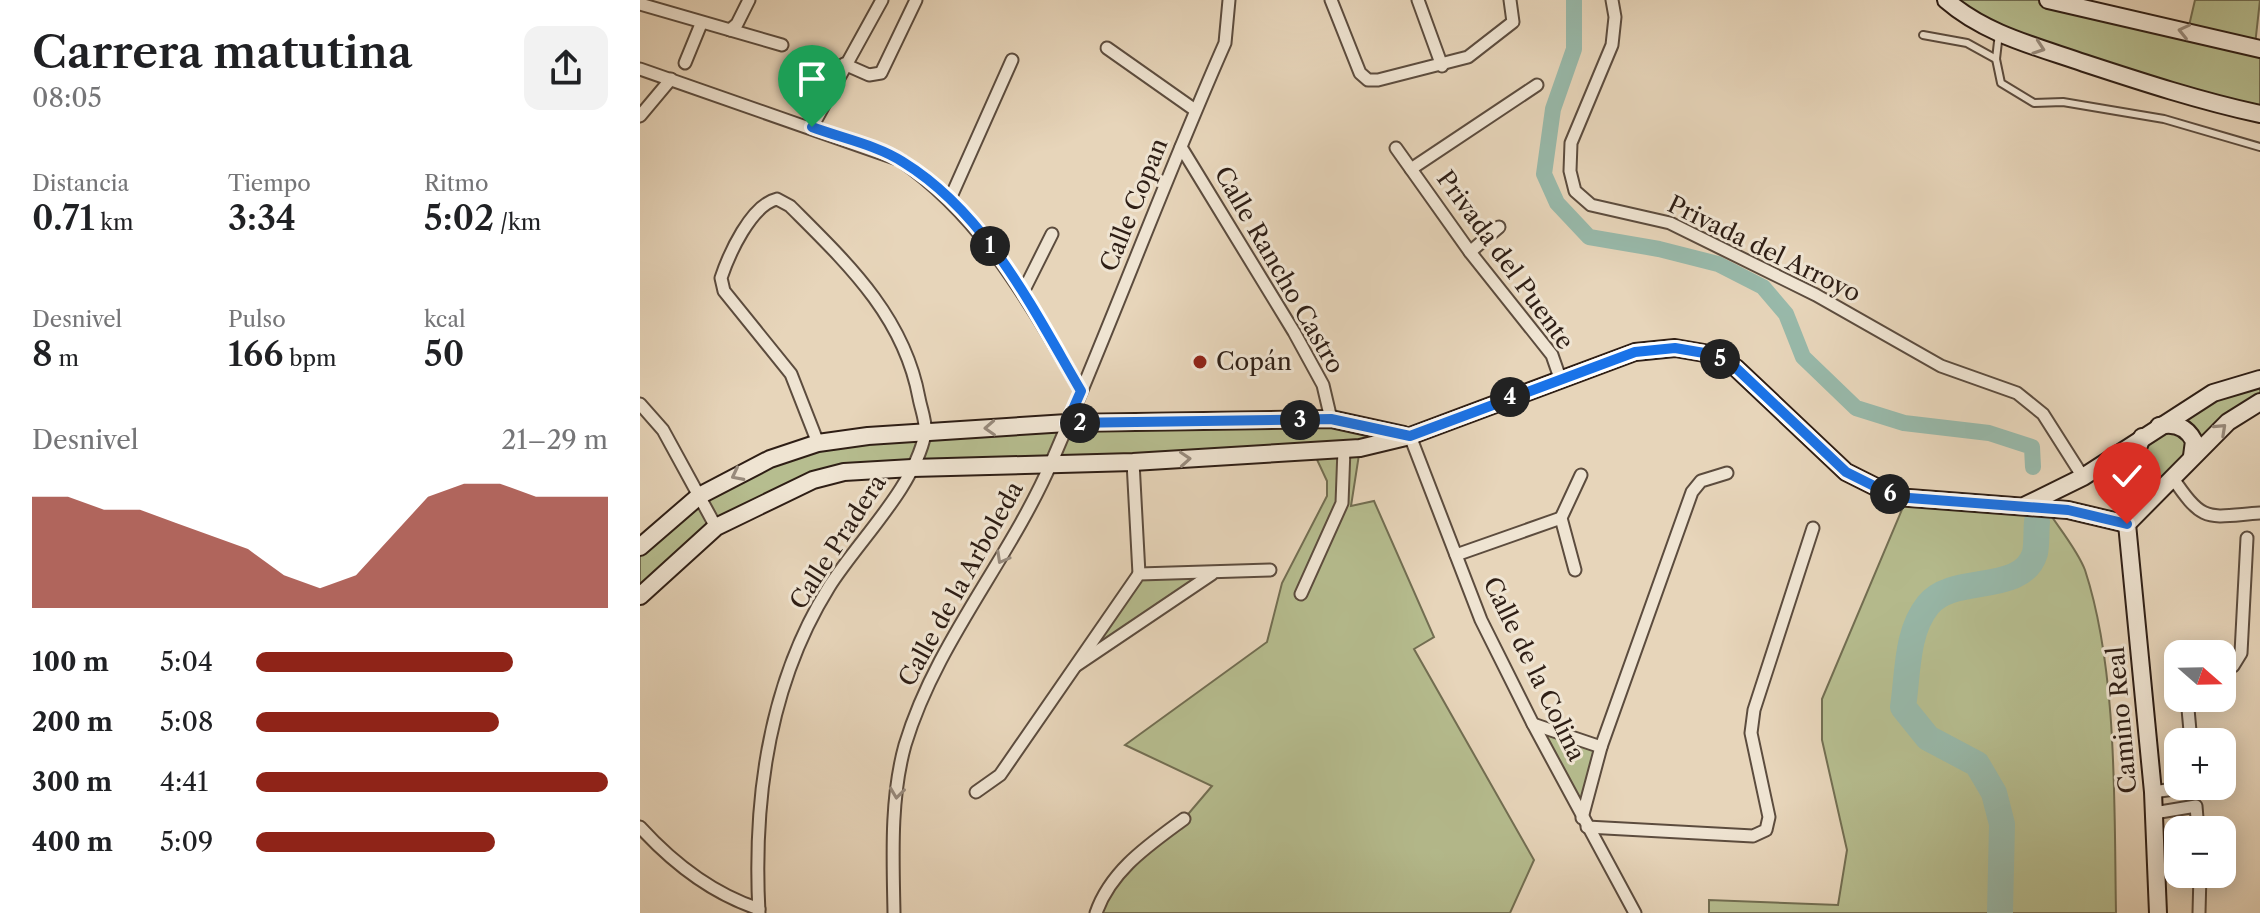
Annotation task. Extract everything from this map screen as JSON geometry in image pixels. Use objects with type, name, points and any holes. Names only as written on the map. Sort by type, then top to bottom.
[{"type":"main road","points":[[1946,0],[1960,12],[1999,33],[2183,95],[2260,114]]},
{"type":"main road","points":[[2048,0],[2260,49]]},
{"type":"main road","points":[[640,596],[716,527],[813,480],[844,472],[1133,462],[1344,449],[1410,436],[1635,352],[1675,348],[1710,354],[1736,368],[1846,472],[1906,500],[2029,504],[2127,524],[2228,422],[2260,402]]},
{"type":"main road","points":[[2029,504],[2083,477],[2213,393],[2260,379]]},
{"type":"main road","points":[[640,547],[699,496],[770,459],[818,443],[1067,423],[1331,419],[1410,436]]},
{"type":"main road","points":[[2159,426],[2174,424],[2185,428],[2194,441],[2192,456]]},
{"type":"main road","name":"Camino Real","points":[[2142,437],[2127,478],[2127,524],[2153,792],[2158,913]]},
{"type":"street","points":[[730,30],[737,24],[749,0]]},
{"type":"street","points":[[812,127],[882,0]]},
{"type":"street","points":[[844,64],[869,75],[881,73],[916,0]]},
{"type":"street","name":"Calle Copan","points":[[1067,423],[1225,43],[1229,0]]},
{"type":"street","points":[[1331,0],[1360,73],[1368,80],[1442,66],[1468,57],[1513,22],[1510,0]]},
{"type":"street","points":[[1418,0],[1442,66]]},
{"type":"street","name":"Privada del Arroyo","points":[[1612,0],[1615,17],[1612,45],[1571,143],[1570,171],[1575,191],[1591,205],[1670,223],[1816,295],[1941,366],[2017,393],[2043,414],[2083,477]]},
{"type":"street","points":[[647,4],[701,24],[782,45]]},
{"type":"street","points":[[685,63],[701,24]]},
{"type":"street","points":[[1107,48],[1195,110]]},
{"type":"street","points":[[950,199],[1012,60]]},
{"type":"street","points":[[640,69],[900,160],[950,199],[1023,292],[1081,391]]},
{"type":"street","points":[[640,116],[671,79]]},
{"type":"street","name":"Privada del Puente","points":[[1411,169],[1537,85]]},
{"type":"street","name":"Calle Rancho Castro","points":[[1181,147],[1301,345],[1323,385],[1331,419]]},
{"type":"street","name":"Privada del Puente","points":[[1396,148],[1470,252],[1552,355],[1560,378]]},
{"type":"street","points":[[818,443],[791,374],[724,291],[721,278],[757,212],[766,202],[777,199],[790,206],[864,280],[894,329],[916,382],[926,432]]},
{"type":"street","points":[[1470,252],[1499,227]]},
{"type":"street","points":[[1023,292],[1052,234]]},
{"type":"street","points":[[640,404],[649,410],[663,430],[716,527]]},
{"type":"street","name":"Calle de la Arboleda","points":[[894,913],[897,787],[905,747],[920,704],[938,663],[997,566],[1051,464],[1067,423]]},
{"type":"street","name":"Calle Pradera","points":[[759,911],[758,812],[771,729],[784,684],[829,589],[912,468],[926,432]]},
{"type":"street","name":"Calle de la Colina","points":[[1410,436],[1481,620],[1635,913]]},
{"type":"street","points":[[1301,594],[1342,503],[1344,449]]},
{"type":"street","points":[[976,792],[1000,775],[1139,574],[1133,462]]},
{"type":"street","points":[[1727,473],[1701,481],[1692,492],[1601,747],[1585,822],[1753,836],[1766,830],[1769,817],[1751,733],[1754,710],[1813,528]]},
{"type":"street","points":[[1575,570],[1561,518],[1581,475]]},
{"type":"street","points":[[2172,477],[2189,503],[2206,515],[2260,513]]},
{"type":"street","points":[[1456,555],[1561,518]]},
{"type":"street","points":[[2236,661],[2241,653],[2247,538]]},
{"type":"street","points":[[1139,574],[1270,570]]},
{"type":"street","points":[[1070,670],[1213,574]]},
{"type":"street","points":[[1533,724],[1601,747]]},
{"type":"street","points":[[2153,792],[2164,790]]},
{"type":"street","points":[[2196,800],[2197,816]]},
{"type":"street","points":[[2154,813],[2196,806]]},
{"type":"street","points":[[1096,913],[1110,882],[1139,853],[1184,819]]},
{"type":"street","points":[[640,827],[661,848],[721,893],[759,911]]},
{"type":"street","points":[[2199,913],[2200,888]]},
{"type":"lane","points":[[1999,33],[1996,59],[2001,83],[2034,103],[2063,102],[2164,119],[2260,147]]},
{"type":"lane","points":[[1923,35],[1967,43],[1996,59]]},
{"type":"green space","points":[[1946,0],[2048,0],[2260,49],[2260,114],[2009,37]]},
{"type":"green space","points":[[2195,0],[2260,0],[2255,45],[2188,30]]},
{"type":"green space","points":[[2260,379],[2260,402],[2127,524],[2132,461],[2159,426]]},
{"type":"green space","points":[[1331,419],[1410,436],[1360,448],[1351,506],[1374,501],[1434,637],[1414,649],[1534,860],[1510,913],[1103,913],[1099,906],[1110,882],[1184,819],[1212,786],[1125,745],[1267,642],[1282,583],[1327,496],[1327,481],[1313,451],[844,472],[746,511],[640,596],[640,547],[667,520],[770,459],[926,432]]},
{"type":"green space","points":[[1906,500],[2046,508],[2082,562],[2096,609],[2109,695],[2116,913],[1709,913],[1709,900],[1838,905],[1847,850],[1822,740],[1822,699]]},
{"type":"green space","points":[[1139,574],[1213,574],[1070,670]]},
{"type":"green space","points":[[1533,724],[1601,747],[1582,818]]},
{"type":"waterway","points":[[1574,0],[1574,49],[1553,109],[1544,174],[1557,203],[1589,237],[1659,249],[1718,264],[1763,287],[1786,314],[1803,357],[1856,408],[1904,423],[1989,433],[2032,447],[2033,467]]},
{"type":"waterway","points":[[2000,913],[2002,824],[1994,793],[1977,764],[1928,738],[1903,707],[1912,640],[1928,605],[1939,595],[1953,589],[2002,580],[2028,566],[2035,553],[2037,522]]},
{"type":"place","name":"Copán","points":[[1200,362]]},
{"type":"route","points":[[812,127],[900,160],[927,178],[950,199],[984,238],[1023,292],[1081,391],[1067,423],[1331,419],[1410,436],[1635,352],[1675,348],[1710,354],[1736,368],[1846,472],[1896,497],[2068,510],[2127,524]]}]
